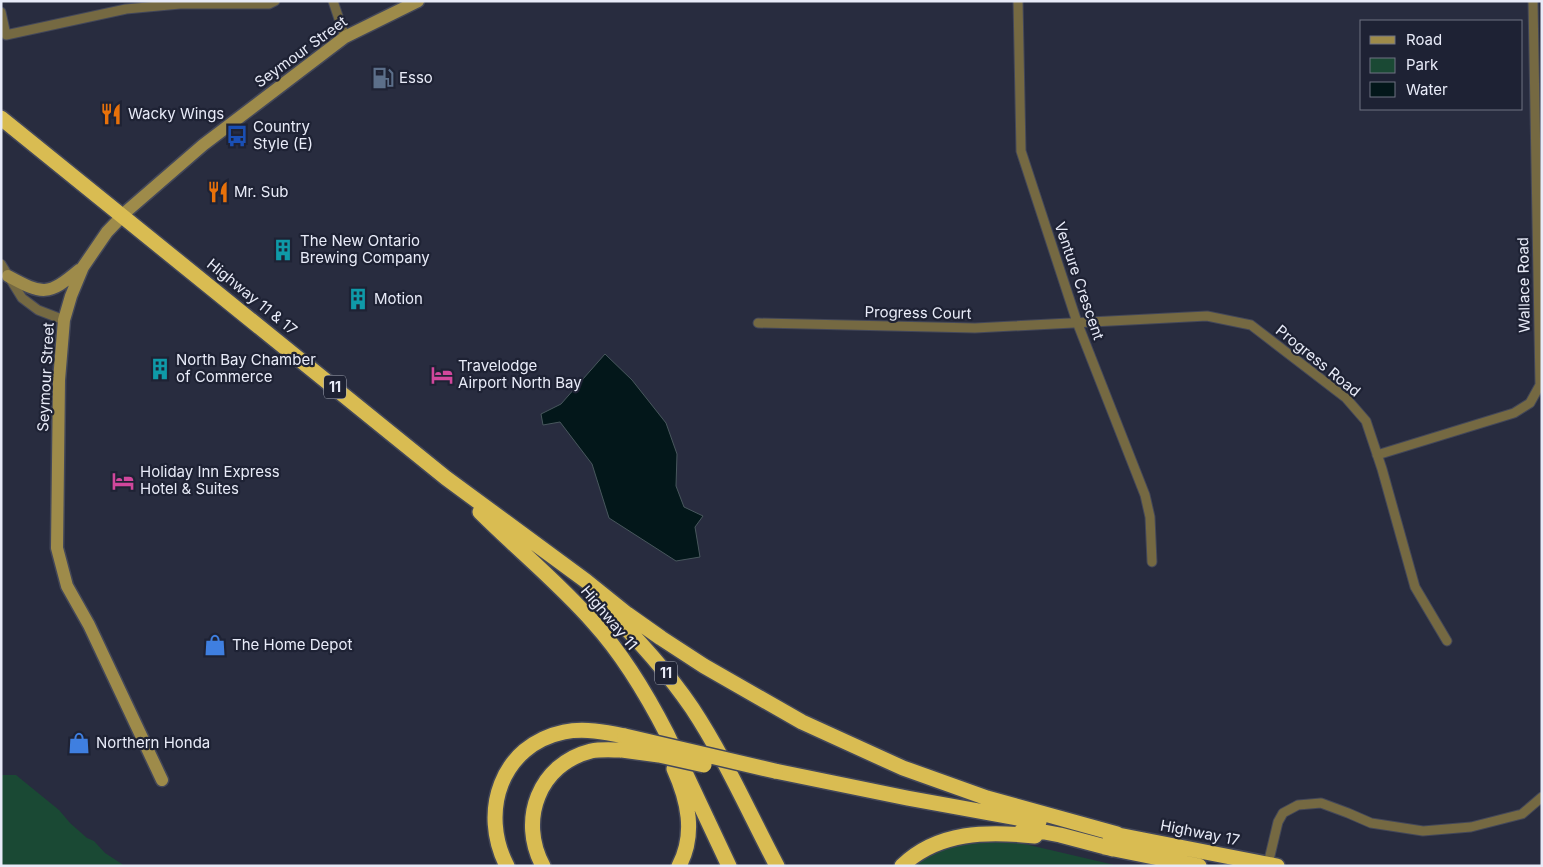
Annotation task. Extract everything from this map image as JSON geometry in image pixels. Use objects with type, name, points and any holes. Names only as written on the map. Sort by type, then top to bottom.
[{"type":"highway","name":"Highway 11 & 17","points":[[1,118],[446,478],[501,525]]},
{"type":"highway","name":"Highway 11","points":[[501,525],[596,625],[628,668],[657,714],[729,866]]},
{"type":"highway","name":"Highway 11","points":[[501,525],[595,597],[645,647],[670,677],[706,731],[777,866]]},
{"type":"highway","points":[[501,525],[661,638],[742,689],[802,722],[852,746],[931,778],[1115,842]]},
{"type":"highway","points":[[612,645],[675,772],[684,798],[689,820],[689,833],[688,846],[680,866]]},
{"type":"highway","points":[[507,866],[498,842],[494,817],[498,792],[507,771],[514,761],[541,740],[564,732],[598,731],[623,743],[773,776],[1059,826],[1200,866]]},
{"type":"highway","points":[[543,866],[537,853],[532,832],[534,810],[542,786],[559,766],[569,759],[623,743]]},
{"type":"highway","points":[[902,866],[925,848],[949,838],[974,834],[1018,834],[1115,842]]},
{"type":"highway","name":"Highway 17","points":[[1115,842],[1271,865]]},
{"type":"street","points":[[1,12],[6,35],[126,9],[180,3],[268,4],[275,1]]},
{"type":"street","points":[[333,1],[345,37]]},
{"type":"street","name":"Seymour Street","points":[[162,780],[89,625],[67,586],[57,548],[59,380],[64,320],[71,296],[83,267],[98,244],[122,216],[203,145],[345,37],[418,1]]},
{"type":"street","name":"Venture Crescent","points":[[1018,1],[1020,151],[1077,322],[1145,495],[1150,517],[1152,562]]},
{"type":"street","name":"Wallace Road","points":[[1377,455],[1514,413],[1530,403],[1540,385],[1532,1]]},
{"type":"street","points":[[1,264],[22,298],[38,310],[64,320]]},
{"type":"street","points":[[8,276],[31,288],[48,290],[65,282],[83,267]]},
{"type":"street","name":"Progress Road","points":[[1077,322],[1207,316],[1251,326],[1346,398],[1366,421],[1415,587],[1447,641]]},
{"type":"street","name":"Progress Court","points":[[758,323],[975,328],[1077,322]]},
{"type":"street","points":[[1271,865],[1278,822],[1282,813],[1298,804],[1321,803],[1348,812],[1371,823],[1422,831],[1471,827],[1522,814],[1542,796]]},
{"type":"green space","points":[[1,775],[16,775],[59,810],[87,838],[94,841],[105,853],[125,866],[1,866]]},
{"type":"green space","points":[[973,832],[1119,866],[911,866],[962,835]]},
{"type":"water","points":[[605,354],[632,380],[666,423],[677,454],[676,486],[684,507],[703,516],[695,527],[700,557],[676,561],[609,518],[592,464],[560,422],[543,425],[541,414],[561,404]]},
{"type":"place","name":"Esso","points":[[383,78]]},
{"type":"place","name":"Wacky Wings","points":[[111,114]]},
{"type":"place","name":"Country Style (E)","points":[[237,136]]},
{"type":"place","name":"Mr. Sub","points":[[218,192]]},
{"type":"place","name":"The New Ontario Brewing Company","points":[[283,250]]},
{"type":"place","name":"Motion","points":[[358,299]]},
{"type":"place","name":"North Bay Chamber of Commerce","points":[[160,369]]},
{"type":"place","name":"Travelodge Airport North Bay","points":[[442,375]]},
{"type":"place","name":"Holiday Inn Express Hotel & Suites","points":[[123,481]]},
{"type":"place","name":"The Home Depot","points":[[215,645]]},
{"type":"place","name":"Northern Honda","points":[[79,743]]}]
